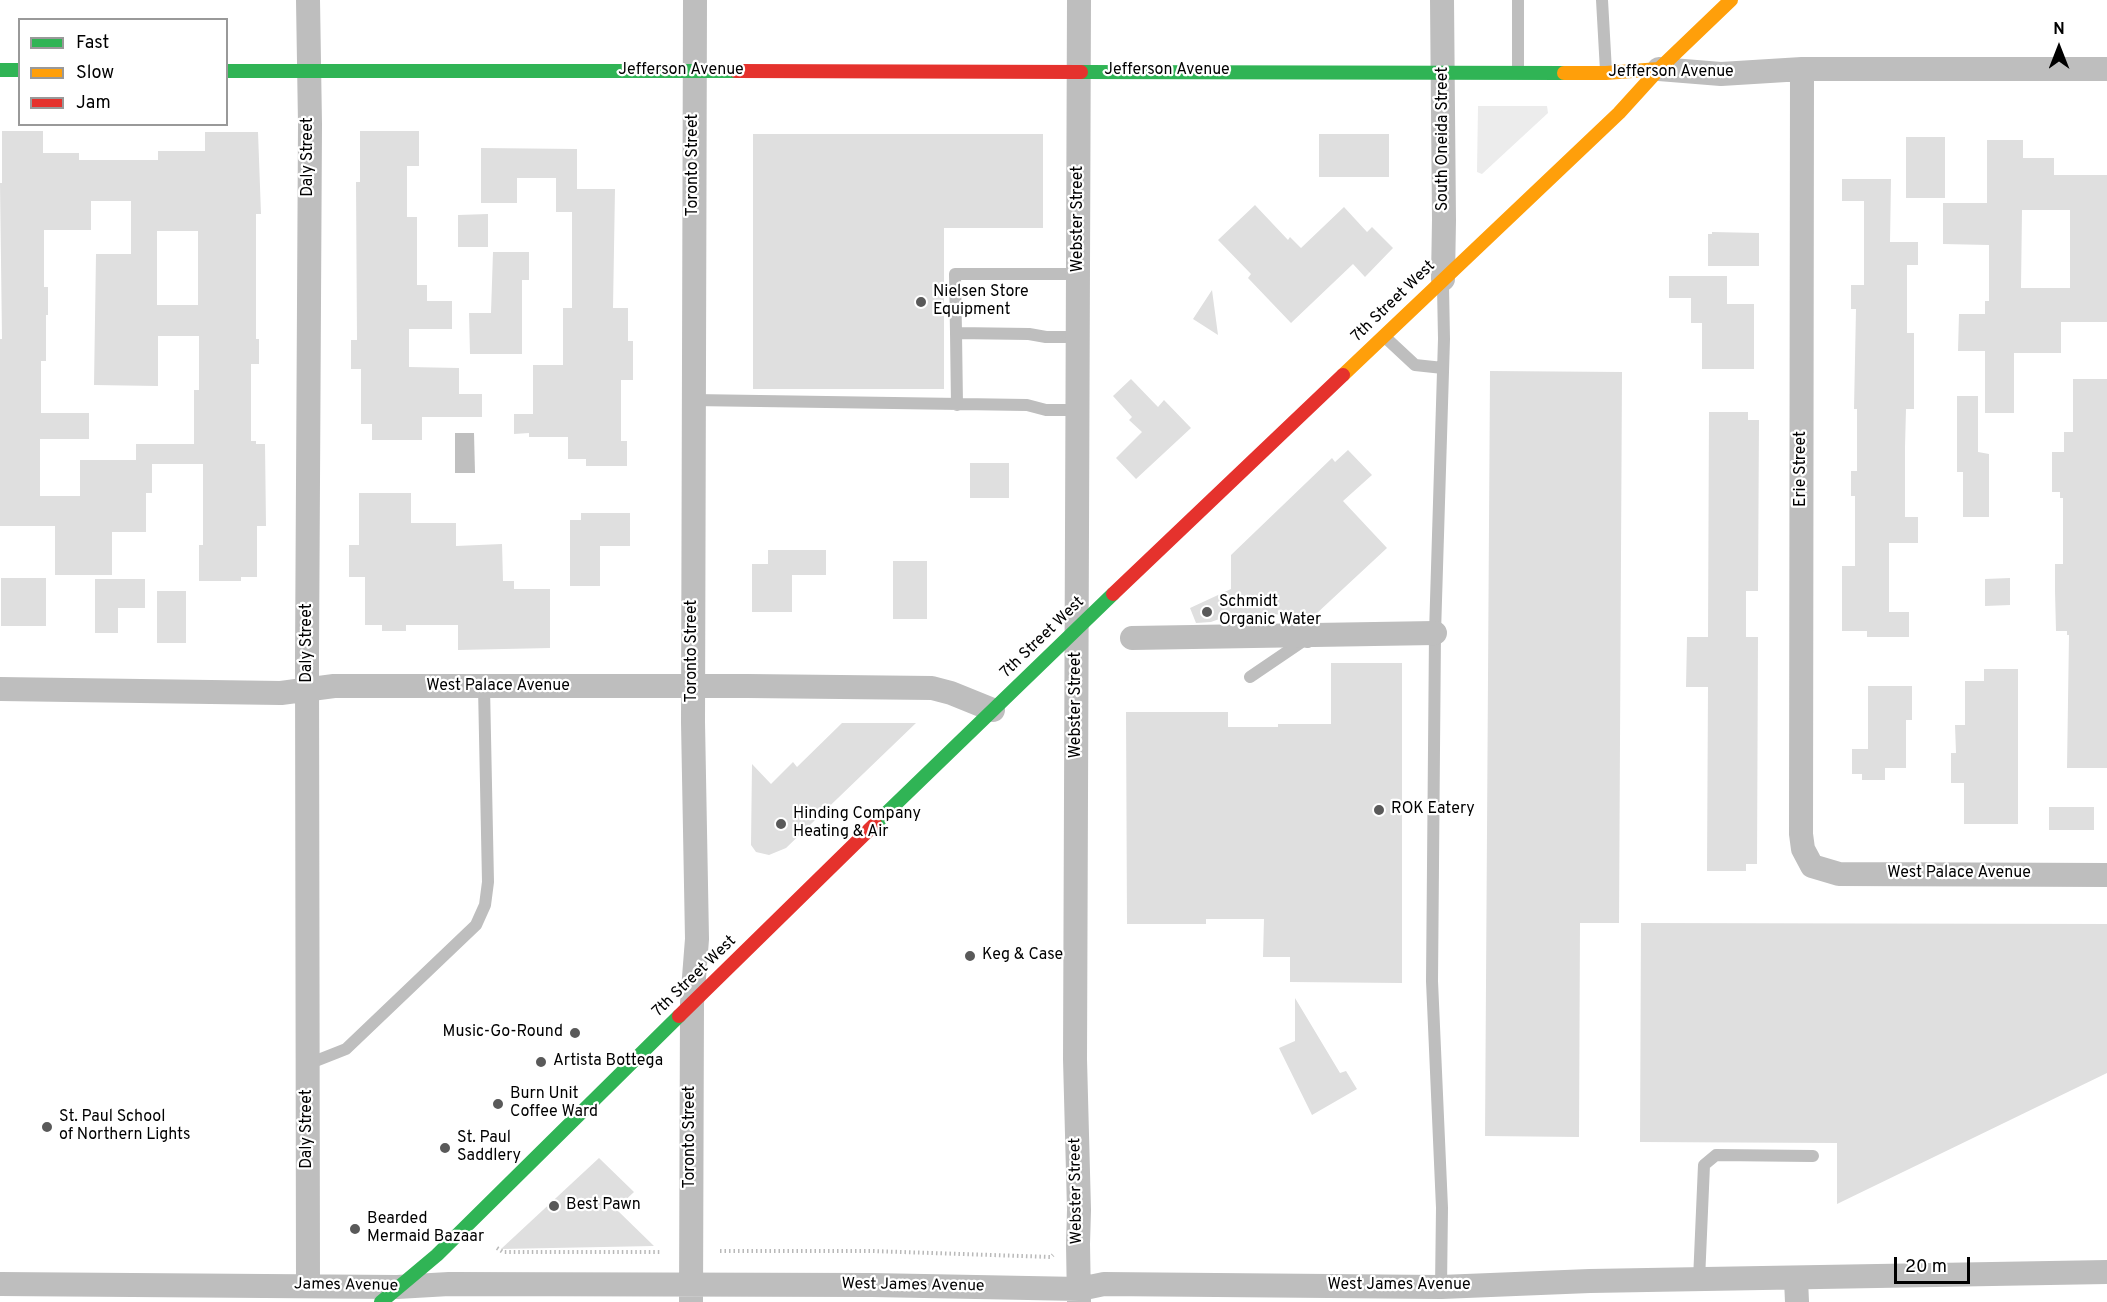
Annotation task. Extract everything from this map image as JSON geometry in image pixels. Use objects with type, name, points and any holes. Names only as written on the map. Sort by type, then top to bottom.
[{"type":"main road","name":"7th Street West","points":[[389,1294],[437,1255],[1077,628],[1619,113],[1659,69],[1731,0]]},
{"type":"main road","name":"Jefferson Avenue","points":[[228,71],[1606,73],[1659,69]]},
{"type":"main road","points":[[0,70],[18,70]]},
{"type":"street","name":"Daly Street","points":[[308,0],[310,148],[307,690],[308,1286]]},
{"type":"street","name":"Toronto Street","points":[[691,1293],[692,1003],[697,939],[693,686],[695,0]]},
{"type":"street","name":"Webster Street","points":[[1079,0],[1075,1059],[1079,1295]]},
{"type":"street","name":"South Oneida Street","points":[[1442,0],[1443,279]]},
{"type":"street","name":"Jefferson Avenue","points":[[1659,69],[1721,74],[1802,69],[2107,69]]},
{"type":"street","name":"Erie Street","points":[[1802,69],[1801,834],[1803,849],[1812,866]]},
{"type":"street","points":[[1132,638],[1435,638]]},
{"type":"street","name":"West Palace Avenue","points":[[0,689],[281,693],[334,686],[932,688],[993,710]]},
{"type":"street","name":"West Palace Avenue","points":[[1812,866],[1839,873],[2107,875]]},
{"type":"street","name":"West James Avenue","points":[[691,1293],[872,1285],[1079,1295],[1104,1284],[1441,1287],[1699,1280],[1797,1290],[2107,1272]]},
{"type":"street","name":"James Avenue","points":[[0,1284],[308,1286],[389,1294],[449,1284],[691,1293]]},
{"type":"lane","points":[[1518,0],[1518,72]]},
{"type":"lane","points":[[1602,0],[1606,73]]},
{"type":"lane","points":[[957,405],[955,274],[1079,274]]},
{"type":"lane","points":[[1441,1287],[1442,1208],[1432,981],[1435,638],[1444,339],[1443,279]]},
{"type":"lane","points":[[956,333],[1078,337]]},
{"type":"lane","points":[[1383,335],[1415,365],[1443,368]]},
{"type":"lane","points":[[693,400],[1027,405],[1046,410],[1078,410]]},
{"type":"lane","points":[[1250,677],[1303,642],[1435,638]]},
{"type":"lane","points":[[308,1064],[346,1049],[476,925],[484,905],[488,882],[484,687]]},
{"type":"lane","points":[[1699,1280],[1704,1166],[1716,1155],[1813,1156]]},
{"type":"path","points":[[497,1248],[503,1252],[661,1252]]},
{"type":"path","points":[[720,1251],[872,1251],[1051,1257],[1055,1251]]},
{"type":"shaded area","points":[[1478,106],[1547,106],[1548,113],[1482,174],[1477,172]]},
{"type":"shaded area","points":[[455,433],[474,433],[475,473],[455,473]]},
{"type":"building","points":[[2,131],[43,131],[43,153],[79,153],[79,160],[158,160],[158,151],[205,151],[205,132],[258,132],[261,214],[256,214],[256,339],[259,339],[259,364],[251,364],[251,441],[256,441],[256,444],[265,444],[266,526],[257,526],[257,577],[241,577],[241,581],[199,581],[199,545],[203,545],[203,464],[152,464],[152,493],[146,493],[146,532],[112,532],[112,575],[55,575],[55,526],[0,526],[0,339],[2,339],[0,183],[2,183]],"holes":[[[91,201],[131,201],[131,254],[96,254],[94,385],[158,386],[158,336],[199,336],[199,390],[194,390],[194,444],[136,444],[136,460],[80,460],[80,496],[40,496],[40,439],[89,439],[89,413],[41,413],[41,361],[46,361],[46,315],[48,315],[48,287],[44,287],[44,230],[91,230]],[[157,231],[198,231],[198,305],[157,305]]]},
{"type":"building","points":[[360,131],[419,131],[419,166],[407,166],[407,217],[417,217],[417,285],[427,285],[427,301],[452,301],[452,329],[409,329],[409,367],[459,368],[459,394],[482,394],[482,417],[422,417],[422,440],[372,440],[372,424],[361,424],[361,369],[351,369],[351,340],[357,340],[356,182],[360,182]]},
{"type":"building","points":[[753,134],[1043,134],[1043,228],[944,228],[944,389],[753,389]]},
{"type":"building","points":[[1319,134],[1389,134],[1389,177],[1319,177]]},
{"type":"building","points":[[1906,137],[1945,137],[1945,198],[1906,198]]},
{"type":"building","points":[[1987,140],[2023,140],[2023,158],[2054,158],[2054,175],[2107,175],[2107,322],[2061,322],[2061,353],[2014,353],[2014,413],[1985,413],[1985,351],[1958,351],[1959,314],[1985,314],[1985,301],[1989,301],[1989,245],[1943,244],[1943,203],[1987,203]],"holes":[[[2022,210],[2070,210],[2070,288],[2021,288]]]},
{"type":"building","points":[[481,148],[577,149],[577,189],[615,189],[613,308],[628,308],[628,341],[633,341],[633,380],[621,380],[621,441],[627,441],[627,466],[586,466],[586,459],[568,459],[568,437],[529,437],[529,433],[514,434],[514,414],[533,414],[533,365],[563,365],[563,308],[572,308],[572,212],[556,212],[556,178],[517,178],[517,203],[481,203]]},
{"type":"building","points":[[1842,179],[1891,179],[1890,242],[1918,242],[1918,265],[1907,265],[1907,333],[1914,333],[1914,409],[1906,409],[1905,517],[1918,517],[1918,543],[1889,543],[1889,612],[1909,612],[1909,637],[1867,637],[1867,631],[1842,631],[1842,566],[1855,566],[1855,496],[1851,496],[1851,471],[1857,471],[1857,409],[1854,409],[1856,309],[1851,309],[1851,285],[1864,285],[1864,201],[1842,201]]},
{"type":"building","points":[[1255,205],[1288,240],[1290,237],[1301,248],[1344,207],[1367,232],[1372,227],[1393,248],[1365,277],[1353,264],[1291,323],[1248,278],[1251,274],[1218,240]]},
{"type":"building","points":[[488,214],[488,247],[458,247],[458,215]]},
{"type":"building","points":[[1712,232],[1759,233],[1759,266],[1708,266],[1708,234]]},
{"type":"building","points":[[493,252],[529,252],[529,280],[522,280],[522,354],[470,354],[469,313],[491,313]]},
{"type":"building","points":[[1669,276],[1727,276],[1727,304],[1754,304],[1754,369],[1702,369],[1702,323],[1691,323],[1691,298],[1669,298]]},
{"type":"building","points":[[1212,290],[1218,335],[1193,319]]},
{"type":"building","points":[[1490,371],[1622,372],[1619,923],[1580,923],[1579,1137],[1485,1136]]},
{"type":"building","points":[[1131,379],[1158,407],[1164,400],[1191,428],[1136,479],[1116,458],[1142,432],[1129,420],[1132,417],[1113,396]]},
{"type":"building","points":[[2073,379],[2107,379],[2107,768],[2067,768],[2069,635],[2067,631],[2056,631],[2055,591],[2055,564],[2063,564],[2063,498],[2060,498],[2060,492],[2052,492],[2052,452],[2064,452],[2064,432],[2073,432]]},
{"type":"building","points":[[1957,396],[1978,396],[1978,452],[1989,454],[1989,517],[1963,517],[1963,472],[1957,472]]},
{"type":"building","points":[[1709,412],[1748,412],[1748,420],[1759,420],[1758,591],[1746,591],[1746,637],[1758,637],[1757,864],[1746,864],[1746,871],[1707,871],[1708,687],[1686,687],[1687,637],[1708,637]]},
{"type":"building","points":[[1348,450],[1372,475],[1343,501],[1387,548],[1316,614],[1230,615],[1211,622],[1196,623],[1190,608],[1231,589],[1231,555],[1332,458],[1335,462]]},
{"type":"building","points":[[970,463],[1009,463],[1009,498],[970,498]]},
{"type":"building","points":[[359,493],[411,493],[411,523],[456,523],[456,546],[502,544],[503,581],[514,581],[514,589],[550,589],[550,648],[458,650],[458,625],[406,625],[406,631],[382,631],[382,625],[365,625],[365,577],[349,577],[349,545],[359,545]]},
{"type":"building","points":[[581,513],[630,513],[630,546],[600,546],[600,586],[570,586],[570,520],[581,520]]},
{"type":"building","points":[[768,550],[826,550],[826,575],[792,575],[792,612],[752,612],[752,564],[768,564]]},
{"type":"building","points":[[893,561],[927,561],[927,619],[893,619]]},
{"type":"building","points":[[1,578],[46,578],[46,626],[1,626]]},
{"type":"building","points":[[2010,578],[2010,605],[1985,606],[1985,579]]},
{"type":"building","points":[[95,579],[145,579],[145,608],[118,608],[118,633],[95,633]]},
{"type":"building","points":[[157,591],[186,591],[186,643],[157,643]]},
{"type":"building","points":[[1331,663],[1402,663],[1402,983],[1290,982],[1290,957],[1263,957],[1264,919],[1206,919],[1206,924],[1127,924],[1126,712],[1228,712],[1228,727],[1331,724]]},
{"type":"building","points":[[1984,669],[2018,669],[2018,824],[1964,824],[1964,783],[1951,783],[1951,753],[1956,753],[1955,725],[1965,725],[1965,681],[1984,681]]},
{"type":"building","points":[[1868,686],[1912,686],[1912,720],[1906,720],[1906,768],[1885,768],[1885,780],[1862,780],[1862,774],[1852,774],[1852,749],[1868,749]]},
{"type":"building","points":[[842,723],[916,723],[786,848],[769,855],[756,852],[751,845],[752,764],[771,784],[793,762],[797,767]]},
{"type":"building","points":[[2049,807],[2094,807],[2094,830],[2049,830]]},
{"type":"building","points":[[1641,923],[2107,924],[2107,1073],[1837,1204],[1837,1143],[1640,1142]]},
{"type":"building","points":[[1295,998],[1340,1073],[1346,1071],[1357,1089],[1312,1115],[1279,1048],[1295,1041]]},
{"type":"building","points":[[599,1158],[634,1192],[616,1209],[654,1246],[501,1249]]},
{"type":"traffic: fast","points":[[0,70],[18,70]]},
{"type":"traffic: fast","points":[[228,71],[736,71]]},
{"type":"traffic: fast","points":[[1081,72],[1564,73]]},
{"type":"traffic: fast","points":[[875,824],[1113,594]]},
{"type":"traffic: fast","points":[[381,1302],[437,1255],[679,1016]]},
{"type":"traffic: slow","points":[[1343,375],[1619,113],[1659,69],[1731,0]]},
{"type":"traffic: slow","points":[[1564,73],[1659,69]]},
{"type":"traffic: jam","points":[[736,71],[1081,72]]},
{"type":"traffic: jam","points":[[1113,594],[1343,375]]},
{"type":"traffic: jam","points":[[679,1016],[875,824]]},
{"type":"place","name":"Nielsen Store Equipment","points":[[921,302]]},
{"type":"place","name":"Schmidt Organic Water","points":[[1207,612]]},
{"type":"place","name":"ROK Eatery","points":[[1379,810]]},
{"type":"place","name":"Hinding Company Heating & Air","points":[[781,824]]},
{"type":"place","name":"Keg & Case","points":[[970,956]]},
{"type":"place","name":"Music-Go-Round","points":[[575,1033]]},
{"type":"place","name":"Artista Bottega","points":[[541,1062]]},
{"type":"place","name":"Burn Unit Coffee Ward","points":[[498,1104]]},
{"type":"place","name":"St. Paul School of Northern Lights","points":[[47,1127]]},
{"type":"place","name":"St. Paul Saddlery","points":[[445,1148]]},
{"type":"place","name":"Best Pawn","points":[[554,1206]]},
{"type":"place","name":"Bearded Mermaid Bazaar","points":[[355,1229]]}]
